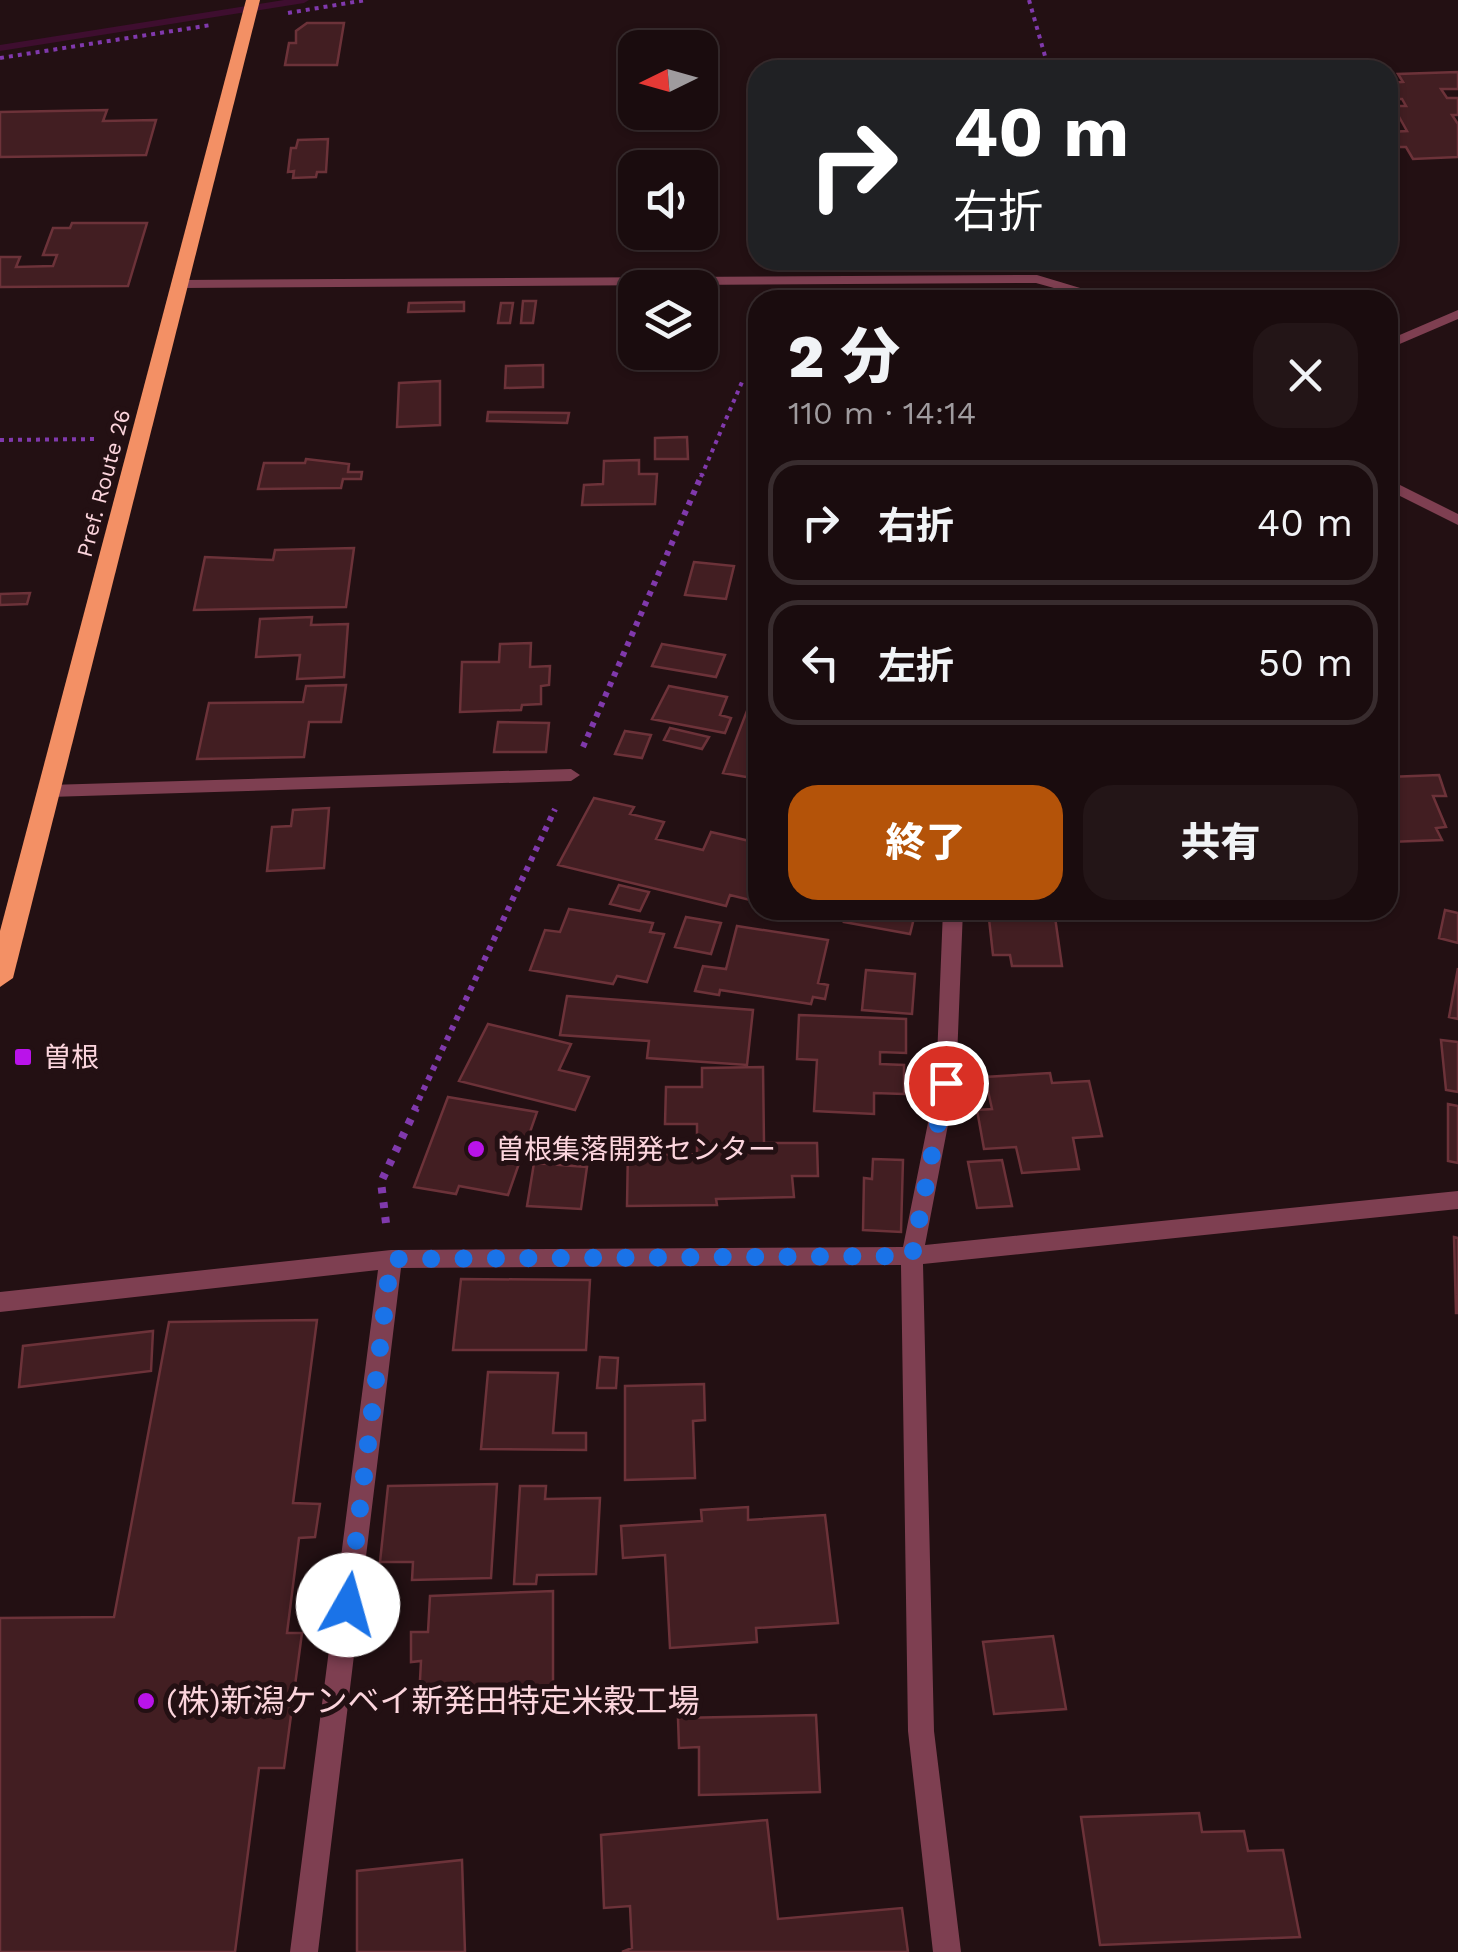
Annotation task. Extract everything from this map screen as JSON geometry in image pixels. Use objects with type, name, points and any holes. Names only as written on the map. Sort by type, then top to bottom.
[{"type":"main road","name":"Pref. Route 26","points":[[0,978],[251,10]]},
{"type":"street","points":[[181,284],[1037,279],[1077,290]]},
{"type":"street","points":[[1398,341],[1458,314]]},
{"type":"street","points":[[1398,489],[1458,520]]},
{"type":"street","points":[[49,792],[571,774]]},
{"type":"street","points":[[947,1952],[922,1731],[912,1256],[946,1083],[954,920]]},
{"type":"street","points":[[0,1302],[391,1259],[912,1256],[1458,1200]]},
{"type":"street","points":[[304,1952],[391,1259]]},
{"type":"path","points":[[0,58],[251,10],[366,0]]},
{"type":"path","points":[[1029,0],[1046,60]]},
{"type":"path","points":[[0,440],[141,438]]},
{"type":"building","points":[[307,23],[344,23],[337,65],[285,65],[289,43],[296,43],[296,31]]},
{"type":"building","points":[[1458,72],[1458,89],[1441,89],[1447,98],[1458,98],[1458,115],[1452,115],[1458,124],[1458,157],[1413,159],[1406,147],[1398,147],[1398,131],[1407,131],[1398,115],[1398,106],[1406,106],[1398,99],[1398,82],[1403,82],[1398,74]]},
{"type":"building","points":[[107,110],[103,121],[156,120],[146,155],[0,157],[0,112]]},
{"type":"building","points":[[328,139],[326,172],[317,172],[316,177],[293,178],[294,171],[288,172],[291,148],[296,148],[298,140]]},
{"type":"building","points":[[72,223],[147,223],[128,286],[0,287],[0,257],[20,257],[16,267],[53,266],[57,255],[43,255],[53,228],[70,228]]},
{"type":"building","points":[[523,301],[536,301],[533,323],[521,323]]},
{"type":"building","points":[[464,302],[464,311],[408,312],[409,303]]},
{"type":"building","points":[[501,303],[513,303],[510,323],[498,323]]},
{"type":"building","points":[[543,365],[543,387],[505,388],[506,366]]},
{"type":"building","points":[[440,381],[440,425],[397,427],[399,383]]},
{"type":"building","points":[[488,412],[569,413],[567,423],[487,421]]},
{"type":"building","points":[[687,437],[688,459],[655,459],[655,438]]},
{"type":"building","points":[[306,459],[349,464],[348,472],[362,472],[361,479],[343,479],[341,488],[258,489],[264,463],[305,463]]},
{"type":"building","points":[[639,460],[639,474],[657,474],[655,504],[582,505],[584,485],[603,484],[604,461]]},
{"type":"building","points":[[354,548],[346,607],[194,610],[205,557],[273,560],[275,550]]},
{"type":"building","points":[[694,562],[734,566],[726,599],[685,595]]},
{"type":"building","points":[[30,593],[27,604],[0,605],[0,594]]},
{"type":"building","points":[[312,617],[311,625],[348,624],[344,677],[297,679],[300,655],[256,657],[260,619]]},
{"type":"building","points":[[531,643],[530,667],[550,666],[549,685],[541,686],[541,704],[522,705],[521,710],[460,712],[462,662],[499,662],[500,644]]},
{"type":"building","points":[[662,644],[725,655],[716,677],[652,666]]},
{"type":"building","points":[[346,685],[341,722],[309,722],[304,757],[197,759],[209,703],[303,702],[306,686]]},
{"type":"building","points":[[669,686],[727,697],[720,715],[731,718],[725,733],[652,719]]},
{"type":"building","points":[[748,708],[748,777],[723,773]]},
{"type":"building","points":[[498,722],[549,723],[546,752],[494,752]]},
{"type":"building","points":[[670,728],[709,737],[702,749],[664,740]]},
{"type":"building","points":[[625,731],[651,735],[642,758],[615,754]]},
{"type":"building","points":[[1439,775],[1446,796],[1433,796],[1446,827],[1436,828],[1442,840],[1398,842],[1398,777]]},
{"type":"building","points":[[594,798],[634,807],[630,814],[664,822],[656,839],[703,850],[711,832],[748,841],[748,900],[730,895],[726,906],[558,865]]},
{"type":"building","points":[[329,808],[324,868],[267,871],[272,827],[291,826],[293,810]]},
{"type":"building","points":[[619,885],[649,892],[640,911],[610,904]]},
{"type":"building","points":[[569,909],[653,923],[650,932],[664,934],[647,982],[617,976],[613,984],[530,970],[545,930],[560,932]]},
{"type":"building","points":[[1445,910],[1458,913],[1458,943],[1439,938]]},
{"type":"building","points":[[686,917],[721,923],[711,954],[675,947]]},
{"type":"building","points":[[845,920],[914,920],[910,934]]},
{"type":"building","points":[[989,920],[1055,920],[1062,966],[1012,966],[1010,955],[993,955]]},
{"type":"building","points":[[737,926],[828,940],[818,983],[828,985],[825,999],[813,997],[811,1004],[720,990],[719,995],[695,991],[703,966],[726,969]]},
{"type":"building","points":[[1458,968],[1458,1019],[1449,1017]]},
{"type":"building","points":[[866,970],[915,974],[912,1014],[862,1010]]},
{"type":"building","points":[[567,996],[753,1010],[747,1065],[647,1058],[649,1041],[560,1035]]},
{"type":"building","points":[[799,1015],[906,1019],[906,1053],[880,1052],[880,1064],[904,1065],[904,1094],[874,1093],[874,1114],[814,1111],[817,1060],[797,1059]]},
{"type":"building","points":[[488,1024],[571,1044],[559,1070],[589,1077],[575,1110],[459,1081]]},
{"type":"building","points":[[1441,1040],[1458,1042],[1458,1092],[1446,1090]]},
{"type":"building","points":[[763,1067],[764,1143],[817,1143],[818,1176],[792,1176],[794,1197],[716,1199],[717,1205],[627,1206],[628,1148],[664,1148],[664,1155],[697,1154],[697,1124],[665,1124],[666,1087],[702,1087],[702,1068]]},
{"type":"building","points":[[1050,1073],[1052,1083],[1089,1081],[1102,1136],[1073,1138],[1079,1169],[1022,1173],[1016,1147],[984,1149],[977,1110],[992,1109],[985,1077]]},
{"type":"building","name":"曽根集落開発センター","points":[[448,1097],[537,1112],[508,1195],[459,1186],[456,1194],[414,1187]]},
{"type":"building","points":[[1448,1104],[1458,1106],[1458,1163],[1448,1161]]},
{"type":"building","points":[[873,1159],[903,1160],[901,1232],[863,1230],[864,1178],[872,1179]]},
{"type":"building","points":[[1002,1160],[1012,1206],[977,1208],[968,1162]]},
{"type":"building","points":[[534,1163],[587,1167],[581,1209],[527,1206]]},
{"type":"building","points":[[1454,1237],[1458,1238],[1458,1313],[1456,1313]]},
{"type":"building","points":[[461,1279],[590,1280],[586,1350],[453,1350]]},
{"type":"building","name":"(株)新潟ケンベイ新発田特定米穀工場","points":[[317,1320],[293,1503],[320,1504],[315,1537],[299,1538],[287,1633],[302,1633],[284,1768],[259,1768],[235,1952],[0,1952],[0,1618],[114,1617],[169,1322]]},
{"type":"building","points":[[153,1331],[151,1371],[19,1387],[23,1346]]},
{"type":"building","points":[[600,1357],[618,1358],[616,1388],[597,1388]]},
{"type":"building","points":[[488,1372],[558,1373],[553,1433],[586,1433],[586,1450],[481,1449]]},
{"type":"building","points":[[704,1384],[705,1420],[693,1421],[695,1478],[625,1480],[625,1386]]},
{"type":"building","points":[[497,1484],[491,1578],[412,1580],[413,1562],[380,1562],[388,1486]]},
{"type":"building","points":[[520,1486],[546,1486],[545,1499],[600,1498],[596,1574],[537,1575],[536,1584],[514,1584]]},
{"type":"building","points":[[748,1507],[748,1520],[825,1515],[838,1623],[756,1628],[757,1642],[670,1648],[665,1555],[623,1558],[621,1526],[702,1521],[701,1510]]},
{"type":"building","points":[[553,1591],[553,1692],[419,1699],[421,1661],[411,1662],[411,1632],[428,1632],[430,1596]]},
{"type":"building","points":[[1053,1636],[1066,1709],[994,1714],[983,1642]]},
{"type":"building","points":[[816,1715],[820,1792],[699,1795],[699,1747],[679,1748],[678,1718]]},
{"type":"building","points":[[1199,1813],[1202,1832],[1244,1831],[1248,1851],[1283,1850],[1300,1937],[1100,1945],[1081,1817]]},
{"type":"building","points":[[767,1820],[778,1919],[902,1908],[908,1952],[622,1952],[632,1948],[630,1906],[604,1908],[601,1835]]},
{"type":"building","points":[[462,1860],[465,1952],[357,1952],[357,1871]]},
{"type":"waterway","points":[[0,48],[304,0]]},
{"type":"place","name":"曽根","points":[[23,1057]]},
{"type":"place","name":"曽根集落開発センター","points":[[476,1149]]},
{"type":"place","name":"(株)新潟ケンベイ新発田特定米穀工場","points":[[146,1701]]},
{"type":"route","points":[[348,1605],[391,1259],[912,1256],[946,1083]]}]
